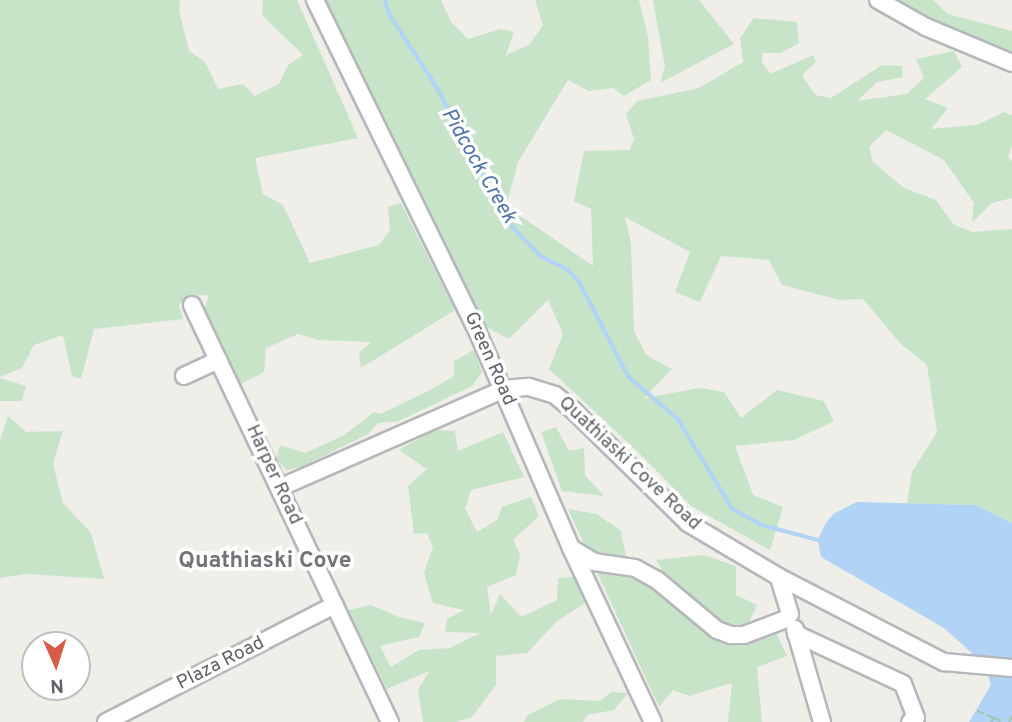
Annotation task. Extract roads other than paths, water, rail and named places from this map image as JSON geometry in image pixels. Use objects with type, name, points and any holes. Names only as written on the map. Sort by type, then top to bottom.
[{"type":"street","name":"Green Road","points":[[314,0],[503,388],[571,548],[653,722]]},
{"type":"street","points":[[878,0],[926,27],[1012,63]]},
{"type":"street","name":"Harper Road","points":[[192,305],[390,722]]},
{"type":"street","points":[[184,376],[219,360]]},
{"type":"street","name":"Quathiaski Cove Road","points":[[279,488],[503,388],[529,387],[555,395],[688,523],[779,577],[944,662],[1012,668]]},
{"type":"street","points":[[571,548],[594,562],[635,568],[657,580],[718,630],[731,635],[744,635],[780,624],[790,614]]},
{"type":"street","points":[[779,577],[822,722]]},
{"type":"street","name":"Plaza Road","points":[[106,722],[335,606]]},
{"type":"street","points":[[796,634],[903,684],[916,718],[910,722]]},
{"type":"water","points":[[857,502],[976,505],[1012,523],[1012,722],[969,722],[991,685],[985,665],[944,628],[821,557],[818,540],[824,526],[833,514]]},
{"type":"waterway","name":"Pidcock Creek","points":[[385,0],[390,15],[437,87],[507,221],[541,256],[568,270],[579,281],[629,377],[678,419],[733,509],[762,525],[818,540]]},
{"type":"district","name":"Quathiaski Cove","points":[[265,562]]}]
